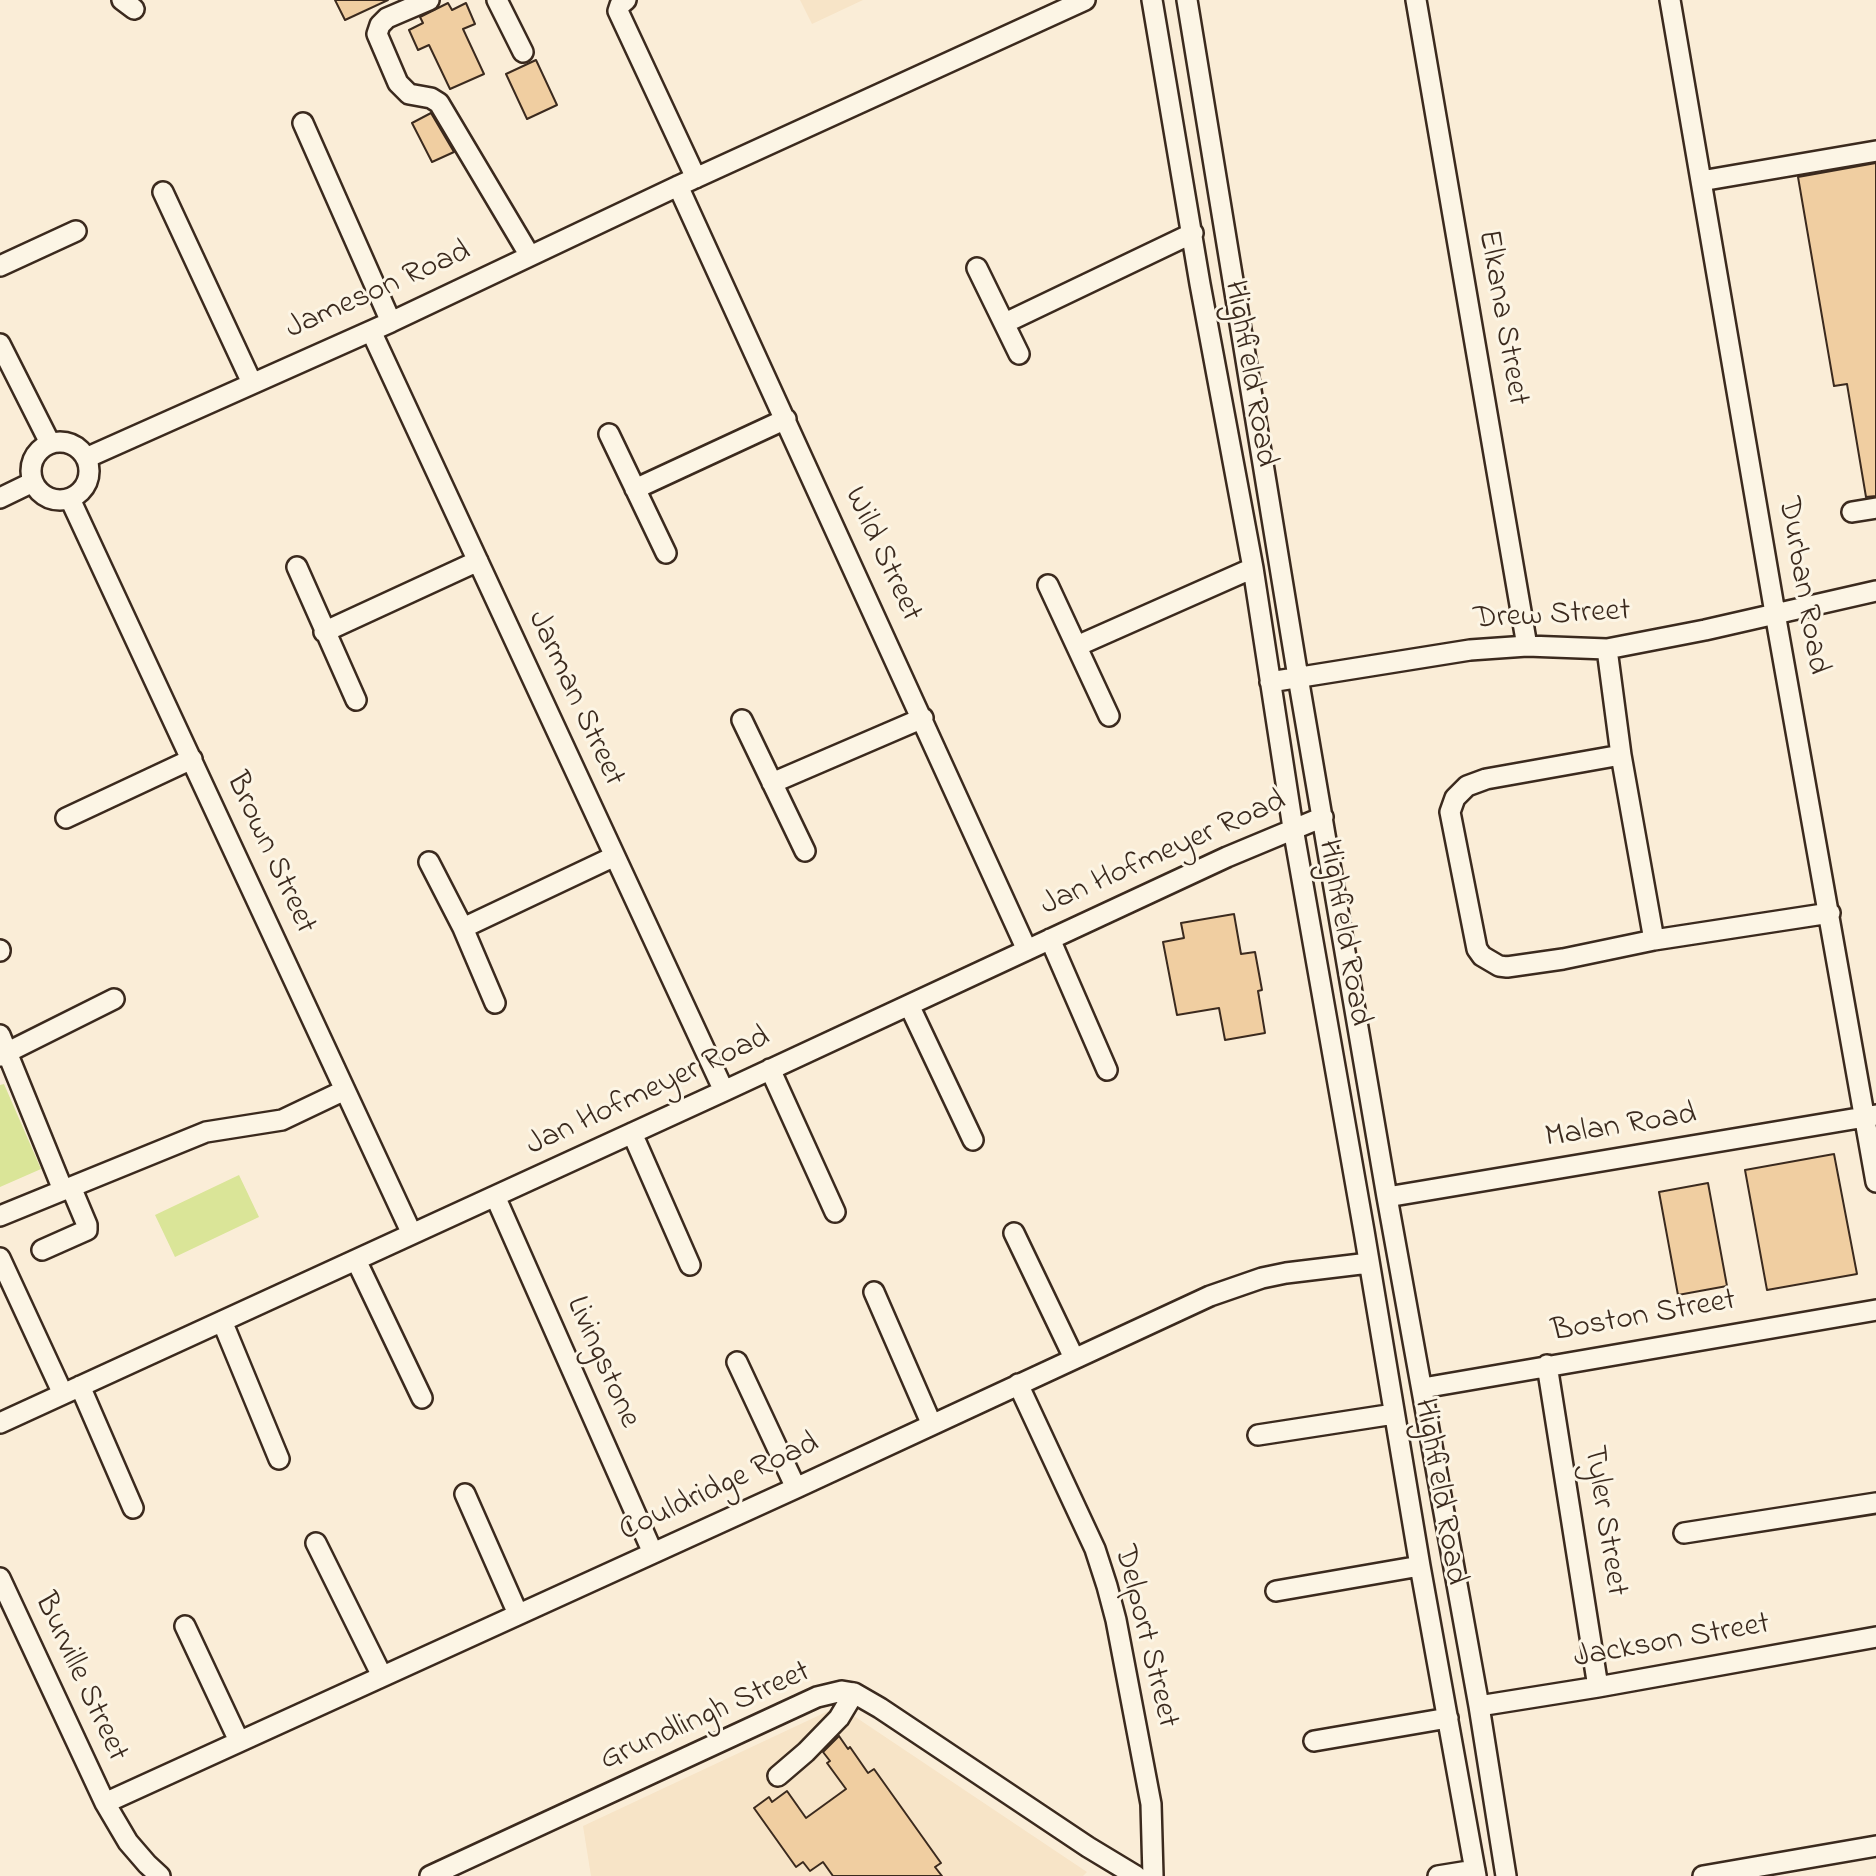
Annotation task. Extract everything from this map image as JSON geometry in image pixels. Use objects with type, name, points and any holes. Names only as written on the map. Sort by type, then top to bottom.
[{"type":"street","points":[[429,0],[387,18],[380,25],[377,34],[398,83],[409,94],[431,98],[439,103],[530,256]]},
{"type":"street","points":[[497,0],[523,52]]},
{"type":"street","points":[[626,0],[618,10],[687,182]]},
{"type":"street","name":"Jameson Road","points":[[86,458],[391,322],[687,182],[1086,0]]},
{"type":"street","name":"Highfield Road","points":[[1152,0],[1253,568],[1293,828],[1420,1566],[1476,1873]]},
{"type":"street","name":"Highfield Road","points":[[1187,0],[1298,677],[1387,1197],[1479,1706],[1506,1876]]},
{"type":"street","name":"Elkana Street","points":[[1416,0],[1527,646]]},
{"type":"street","name":"Durban Road","points":[[1670,0],[1775,613],[1870,1116],[1876,1182]]},
{"type":"street","points":[[303,122],[391,322]]},
{"type":"street","points":[[1701,181],[1876,152]]},
{"type":"street","name":"Wild Street","points":[[687,182],[786,419],[1027,950]]},
{"type":"street","points":[[163,192],[252,383]]},
{"type":"street","points":[[0,266],[76,231]]},
{"type":"street","points":[[1005,323],[1193,233]]},
{"type":"street","points":[[977,268],[1019,354]]},
{"type":"street","name":"Jarman Street","points":[[371,331],[724,1091]]},
{"type":"street","points":[[0,344],[50,443]]},
{"type":"street","points":[[635,489],[786,419]]},
{"type":"street","points":[[609,434],[666,554]]},
{"type":"street","points":[[66,442],[81,451],[86,458],[89,477],[79,494],[70,499],[61,500],[44,495],[33,482],[31,473],[35,455],[50,443],[66,442]]},
{"type":"street","points":[[0,498],[33,482]]},
{"type":"street","name":"Brown Street","points":[[70,499],[412,1234]]},
{"type":"street","points":[[1852,512],[1876,508]]},
{"type":"street","points":[[324,632],[478,561]]},
{"type":"street","points":[[297,567],[356,700]]},
{"type":"street","points":[[1077,646],[1253,568]]},
{"type":"street","points":[[1048,585],[1109,716]]},
{"type":"street","name":"Drew Street","points":[[1270,682],[1470,650],[1527,646],[1607,649],[1876,592]]},
{"type":"street","points":[[1607,649],[1621,755],[1654,940]]},
{"type":"street","points":[[772,783],[923,718]]},
{"type":"street","points":[[741,720],[804,851]]},
{"type":"street","points":[[1621,755],[1476,782],[1460,791],[1455,798],[1450,811],[1478,949],[1491,962],[1507,967],[1563,959],[1654,940],[1830,914]]},
{"type":"street","points":[[66,818],[192,759]]},
{"type":"street","name":"Jan Hofmeyer Road","points":[[0,1423],[1050,939],[1322,817]]},
{"type":"street","points":[[463,928],[614,857]]},
{"type":"street","points":[[429,862],[463,928],[495,1003]]},
{"type":"street","points":[[1050,939],[1107,1070]]},
{"type":"street","points":[[42,1250],[86,1230],[87,1225],[67,1189],[2,1048],[114,999]]},
{"type":"street","points":[[909,1005],[973,1140]]},
{"type":"street","points":[[770,1069],[835,1212]]},
{"type":"street","points":[[0,1216],[206,1132],[282,1120],[345,1090]]},
{"type":"street","name":"Malan Road","points":[[1387,1197],[1870,1116]]},
{"type":"street","points":[[632,1133],[690,1265]]},
{"type":"street","name":"Livingstone","points":[[495,1196],[653,1553]]},
{"type":"street","points":[[1014,1233],[1074,1358]]},
{"type":"street","points":[[0,1258],[133,1508]]},
{"type":"street","points":[[356,1260],[422,1398]]},
{"type":"street","name":"Couldridge Road","points":[[105,1803],[1231,1287],[1286,1273],[1369,1263]]},
{"type":"street","points":[[874,1292],[932,1425]]},
{"type":"street","name":"Boston Street","points":[[1423,1388],[1876,1310]]},
{"type":"street","points":[[222,1321],[279,1459]]},
{"type":"street","points":[[737,1362],[796,1488]]},
{"type":"street","name":"Tyler Street","points":[[1547,1365],[1598,1687]]},
{"type":"street","name":"Delport Street","points":[[1017,1384],[1095,1549],[1110,1597],[1151,1804],[1153,1876]]},
{"type":"street","points":[[1258,1435],[1394,1414]]},
{"type":"street","points":[[465,1494],[518,1615]]},
{"type":"street","points":[[1684,1533],[1876,1503]]},
{"type":"street","points":[[316,1543],[382,1676]]},
{"type":"street","points":[[1276,1591],[1420,1566]]},
{"type":"street","name":"Burville Street","points":[[0,1578],[105,1803]]},
{"type":"street","points":[[185,1626],[239,1741]]},
{"type":"street","name":"Jackson Street","points":[[1479,1706],[1876,1637]]},
{"type":"street","name":"Grundlingh Street","points":[[430,1876],[830,1693],[854,1693],[1136,1876]]},
{"type":"street","points":[[778,1776],[839,1718],[854,1693]]},
{"type":"street","points":[[1314,1741],[1448,1718]]},
{"type":"street","points":[[105,1803],[128,1842],[160,1876]]},
{"type":"street","points":[[1703,1876],[1876,1846]]},
{"type":"street","points":[[1438,1876],[1476,1873]]},
{"type":"shaded area","points":[[800,0],[863,0],[812,24]]},
{"type":"shaded area","points":[[839,1706],[1087,1872],[1083,1876],[591,1876],[583,1826]]},
{"type":"green space","points":[[4,1084],[41,1169],[0,1187],[0,1085]]},
{"type":"green space","points":[[239,1175],[259,1217],[175,1257],[155,1215]]},
{"type":"building","points":[[335,0],[388,0],[345,20]]},
{"type":"building","points":[[448,3],[452,10],[466,3],[475,24],[463,29],[484,74],[450,89],[429,45],[418,50],[409,30],[423,23],[420,17]]},
{"type":"building","points":[[536,60],[557,105],[527,119],[506,74]]},
{"type":"building","points":[[431,113],[454,152],[432,162],[412,123]]},
{"type":"building","points":[[1876,163],[1876,496],[1866,497],[1847,384],[1834,386],[1798,177]]},
{"type":"building","points":[[1234,914],[1241,954],[1255,952],[1262,990],[1258,991],[1265,1033],[1225,1040],[1219,1008],[1177,1015],[1163,942],[1184,938],[1181,923]]},
{"type":"building","points":[[1834,1154],[1857,1274],[1767,1290],[1745,1170]]},
{"type":"building","points":[[1708,1183],[1727,1286],[1678,1295],[1659,1192]]},
{"type":"building","points":[[839,1736],[868,1773],[874,1769],[941,1863],[935,1867],[942,1876],[833,1876],[823,1862],[810,1871],[803,1862],[796,1867],[754,1808],[769,1797],[772,1802],[787,1791],[806,1818],[846,1789],[827,1763],[830,1761],[823,1752]]}]
